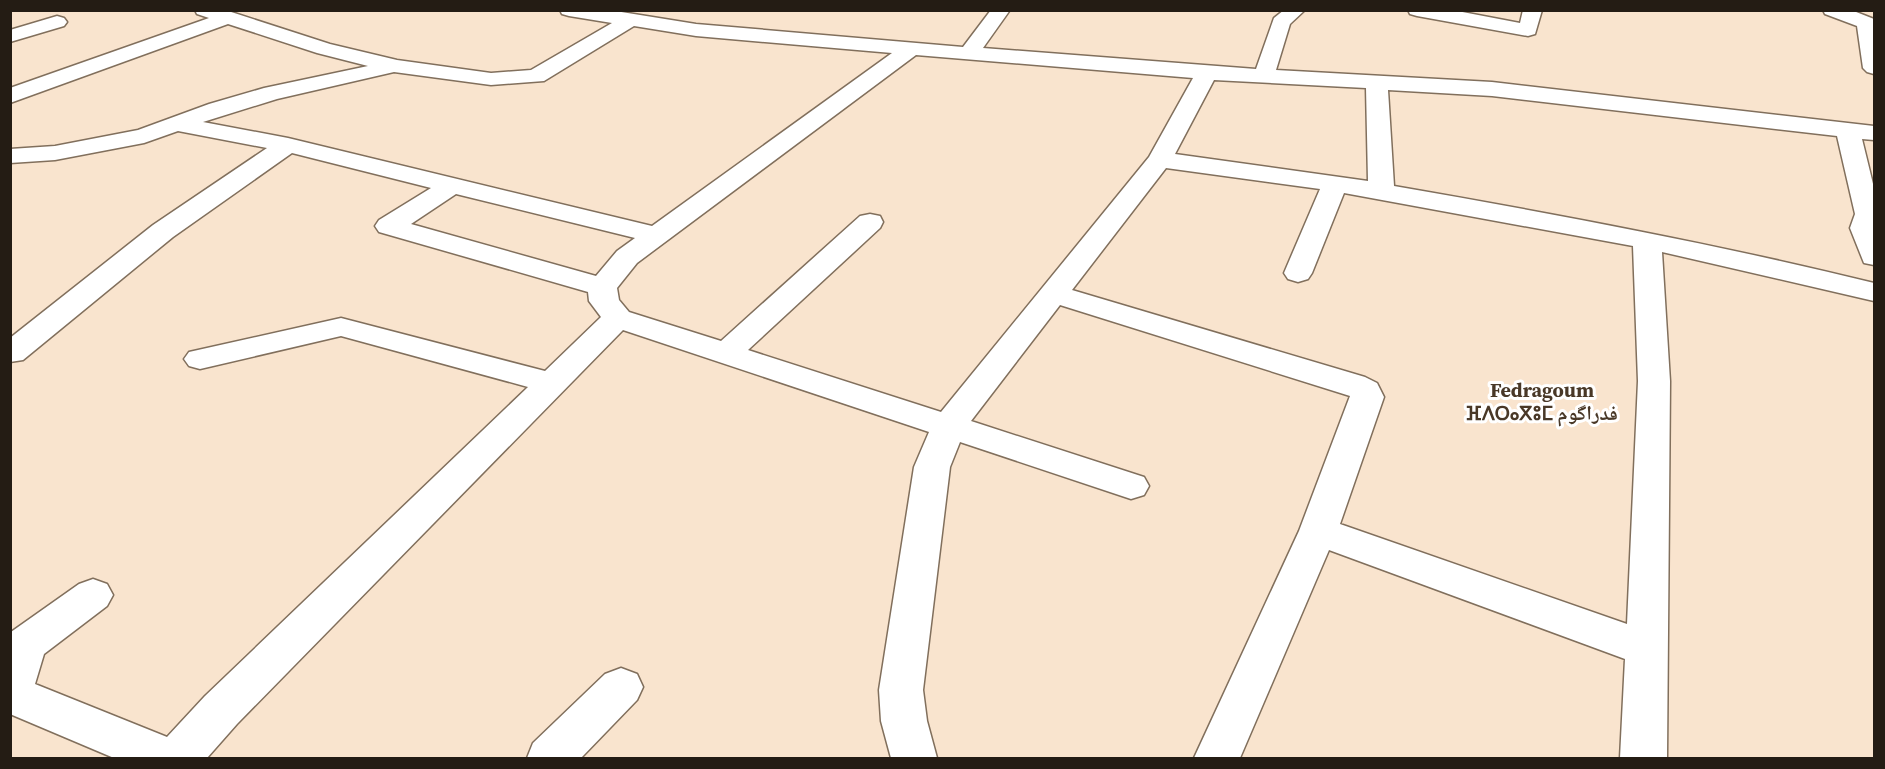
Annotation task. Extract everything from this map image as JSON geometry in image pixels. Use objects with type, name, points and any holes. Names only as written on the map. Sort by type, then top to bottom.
[{"type":"street","points":[[204,10],[324,50],[397,66],[491,79],[536,76],[629,21]]},
{"type":"street","points":[[10,96],[261,10]]},
{"type":"street","points":[[696,30],[723,10]]},
{"type":"street","points":[[968,55],[1001,10]]},
{"type":"street","points":[[1264,76],[1281,22],[1296,10]]},
{"type":"street","points":[[1417,10],[1528,30],[1533,10]]},
{"type":"street","points":[[1832,10],[1870,24],[1875,68]]},
{"type":"street","points":[[575,11],[696,30],[968,55],[1569,97],[1848,132],[1875,133]]},
{"type":"street","points":[[10,36],[57,22]]},
{"type":"street","points":[[910,50],[654,235],[627,257],[602,287],[604,301],[618,318],[1131,486]]},
{"type":"street","points":[[10,156],[55,153],[102,146],[144,136],[217,109],[272,93],[397,66]]},
{"type":"street","points":[[914,759],[904,721],[901,690],[932,467],[949,426],[1160,160],[1208,73]]},
{"type":"street","points":[[1377,82],[1381,191]]},
{"type":"street","points":[[177,124],[288,145],[654,235]]},
{"type":"street","points":[[1848,132],[1868,214],[1864,228],[1875,257]]},
{"type":"street","points":[[12,353],[163,231],[288,145]]},
{"type":"street","points":[[1160,160],[1381,191],[1647,241],[1875,292]]},
{"type":"street","points":[[1298,273],[1335,184]]},
{"type":"street","points":[[453,185],[389,226],[602,287]]},
{"type":"street","points":[[725,354],[870,222]]},
{"type":"street","points":[[1644,759],[1654,381],[1647,241]]},
{"type":"street","points":[[1054,294],[1353,384],[1365,390],[1367,397],[1318,531],[1217,759]]},
{"type":"street","points":[[178,759],[221,710],[618,318]]},
{"type":"street","points":[[200,359],[341,327],[552,383]]},
{"type":"street","points":[[1318,531],[1646,649]]},
{"type":"street","points":[[93,595],[26,644],[10,693],[164,759]]},
{"type":"street","points":[[550,759],[621,687]]},
{"type":"district","name":"Fedragoum ⴼⴷⵔⴰⴳⵓⵎ فدراگوم","points":[[1542,402]]}]
